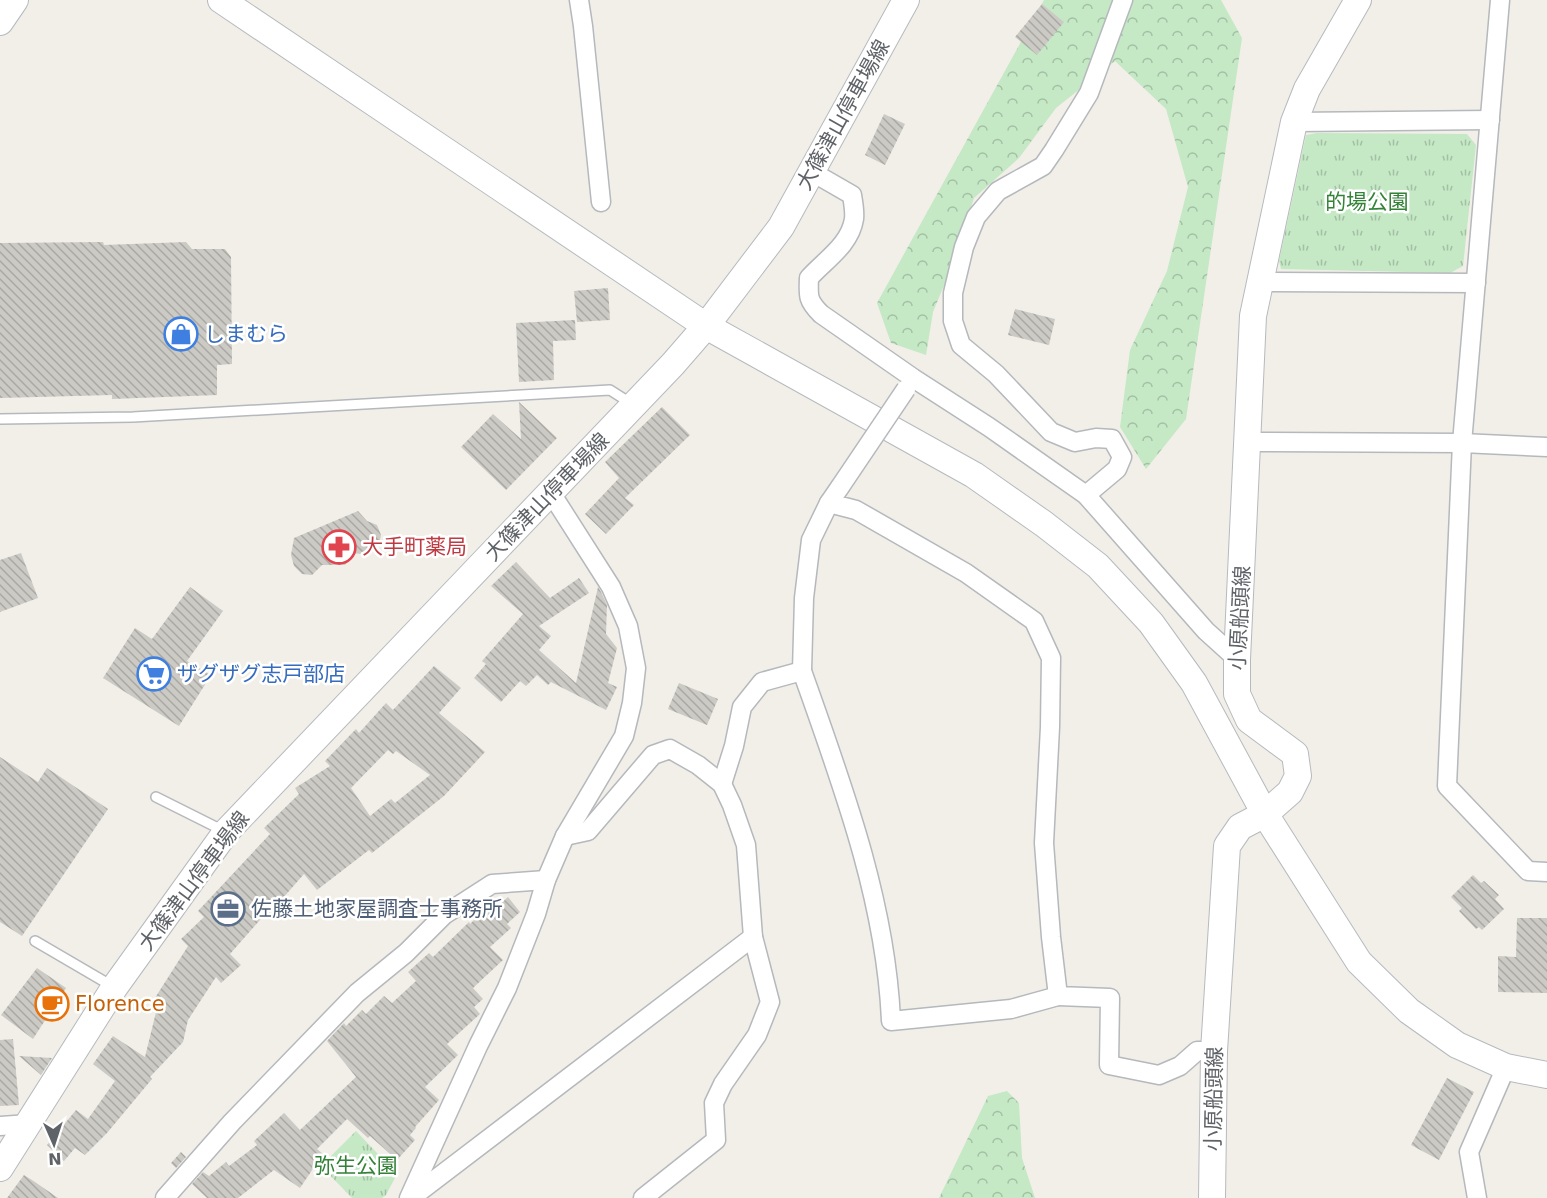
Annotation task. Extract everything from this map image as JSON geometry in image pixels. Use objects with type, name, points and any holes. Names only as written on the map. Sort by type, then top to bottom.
[{"type":"main road","points":[[0,22],[15,0]]},
{"type":"main road","points":[[221,0],[706,326],[974,475],[1044,524],[1098,566],[1152,623],[1194,683],[1265,814],[1359,962],[1409,1011],[1457,1045],[1506,1067],[1547,1075]]},
{"type":"main road","name":"大篠津山停車場線","points":[[0,1168],[114,988],[226,832],[634,406],[706,326],[781,227],[906,0]]},
{"type":"main road","name":"小原船頭線","points":[[1212,1198],[1214,1051],[1227,846],[1240,827],[1265,814],[1290,792],[1298,776],[1295,754],[1249,720],[1237,694],[1253,316],[1294,122],[1307,89],[1358,0]]},
{"type":"street","points":[[579,0],[602,202]]},
{"type":"street","points":[[1086,495],[1117,470],[1122,457],[1112,439],[1096,438],[1075,442],[1051,432],[996,374],[961,345],[953,321],[953,293],[964,248],[976,217],[998,191],[1043,166],[1054,150],[1089,93],[1124,0]]},
{"type":"street","points":[[1500,0],[1462,443],[1447,786],[1528,871],[1547,872]]},
{"type":"street","points":[[1294,122],[1490,120]]},
{"type":"street","points":[[812,171],[852,195],[854,218],[849,233],[831,259],[809,278],[810,303],[909,384],[989,427],[1086,495],[1206,631],[1237,659]]},
{"type":"street","points":[[1261,282],[1476,283]]},
{"type":"street","points":[[909,384],[840,487],[811,540],[804,598],[802,672],[834,760],[860,847],[889,978],[891,1021],[1011,1009],[1058,996],[1110,998],[1109,1065],[1159,1075],[1180,1066],[1197,1051],[1214,1051]]},
{"type":"street","points":[[1248,442],[1462,443],[1547,447]]},
{"type":"street","points":[[410,1198],[478,1046],[507,988],[536,914],[546,880],[565,836],[624,736],[632,703],[636,668],[628,626],[611,587],[551,493]]},
{"type":"street","points":[[830,503],[856,510],[956,567],[1034,621],[1051,658],[1044,843],[1058,996]]},
{"type":"street","points":[[722,783],[734,746],[742,706],[762,682],[802,672]]},
{"type":"street","points":[[565,836],[588,831],[653,755],[670,749],[698,765],[722,783],[746,844],[753,937],[770,1002],[757,1035],[723,1084],[714,1103],[716,1140],[643,1198]]},
{"type":"street","points":[[165,1198],[232,1122],[357,993],[406,953],[444,915],[492,884],[546,880]]},
{"type":"street","points":[[410,1198],[753,937]]},
{"type":"street","points":[[1477,1198],[1469,1152],[1506,1067]]},
{"type":"street","points":[[0,1126],[29,1124]]},
{"type":"lane","points":[[0,419],[133,417],[610,390],[634,406]]},
{"type":"lane","points":[[156,797],[226,832]]},
{"type":"lane","points":[[35,941],[114,988]]},
{"type":"green space","points":[[1044,0],[1221,0],[1242,38],[1186,419],[1146,469],[1120,427],[1130,350],[1167,271],[1188,187],[1166,109],[1115,61],[1056,108],[1019,158],[974,198],[952,266],[933,312],[926,355],[891,343],[877,303]]},
{"type":"green space","name":"的場公園","points":[[1317,133],[1467,134],[1476,145],[1463,266],[1450,273],[1281,269],[1279,261],[1306,135]]},
{"type":"green space","points":[[1007,1091],[1019,1103],[1022,1158],[1035,1198],[939,1198],[988,1096]]},
{"type":"green space","name":"弥生公園","points":[[356,1131],[397,1174],[386,1195],[382,1198],[352,1198],[321,1166]]},
{"type":"building","points":[[1042,4],[1064,22],[1037,55],[1015,37]]},
{"type":"building","points":[[884,114],[905,124],[885,165],[865,155]]},
{"type":"building","points":[[103,242],[104,245],[186,242],[192,249],[225,249],[231,257],[232,364],[217,365],[217,395],[112,399],[112,395],[0,398],[0,243]]},
{"type":"building","points":[[608,288],[610,320],[577,322],[574,291]]},
{"type":"building","points":[[1015,309],[1055,319],[1049,345],[1008,335]]},
{"type":"building","points":[[575,320],[576,340],[553,341],[554,380],[519,382],[516,323]]},
{"type":"building","points":[[519,402],[557,438],[506,490],[461,447],[493,414],[521,439]]},
{"type":"building","points":[[662,407],[690,435],[625,498],[634,505],[606,534],[585,514],[619,478],[605,462]]},
{"type":"building","points":[[358,511],[367,521],[377,525],[381,535],[376,549],[367,555],[354,553],[345,565],[322,565],[312,575],[302,574],[294,566],[291,555],[294,538]]},
{"type":"building","points":[[21,553],[38,598],[0,612],[0,560]]},
{"type":"building","points":[[516,562],[550,598],[579,578],[589,593],[539,626],[551,636],[539,650],[576,683],[598,587],[607,605],[606,634],[617,648],[608,683],[617,687],[606,710],[551,682],[548,685],[537,675],[526,686],[520,681],[501,702],[474,678],[486,664],[482,661],[523,614],[491,586]]},
{"type":"building","points":[[190,587],[223,611],[187,661],[211,675],[179,726],[103,678],[135,628],[152,639]]},
{"type":"building","points":[[434,666],[461,688],[439,713],[485,752],[444,796],[372,853],[369,850],[317,890],[304,874],[230,954],[241,965],[221,983],[216,977],[188,1020],[183,1042],[150,1077],[152,1079],[107,1133],[85,1155],[75,1148],[64,1161],[47,1145],[76,1110],[88,1119],[115,1081],[93,1064],[113,1036],[145,1057],[158,1004],[153,1001],[188,946],[181,939],[204,917],[198,911],[270,834],[264,828],[299,794],[295,788],[330,766],[325,761],[356,729],[359,733],[386,703],[393,710]],"holes":[[[388,750],[393,754],[396,751],[430,775],[395,803],[391,799],[370,816],[351,788]]]},
{"type":"building","points":[[679,683],[718,699],[707,725],[668,709]]},
{"type":"building","points":[[0,757],[38,782],[47,768],[108,809],[22,936],[0,922]]},
{"type":"building","points":[[1473,875],[1481,883],[1484,881],[1499,895],[1495,899],[1504,909],[1482,930],[1479,927],[1476,929],[1459,911],[1462,908],[1451,897]]},
{"type":"building","points":[[508,897],[520,912],[507,924],[511,928],[490,947],[503,960],[473,988],[483,999],[474,1007],[480,1014],[447,1044],[458,1055],[425,1087],[439,1100],[415,1127],[410,1135],[415,1140],[397,1160],[347,1119],[317,1149],[323,1154],[300,1188],[274,1170],[238,1198],[207,1198],[192,1184],[203,1172],[209,1176],[226,1162],[229,1166],[257,1145],[254,1141],[284,1113],[300,1130],[356,1077],[327,1041],[344,1023],[346,1026],[362,1010],[366,1014],[384,996],[392,1003],[416,981],[408,972],[429,953],[433,957],[489,906],[494,910]]},
{"type":"building","points":[[1517,918],[1547,918],[1547,993],[1498,992],[1498,956],[1516,957]]},
{"type":"building","points":[[37,968],[66,988],[33,1039],[1,1015]]},
{"type":"building","points":[[13,1039],[19,1105],[0,1106],[0,1040]]},
{"type":"building","points":[[19,1056],[52,1058],[41,1075]]},
{"type":"building","points":[[1447,1078],[1474,1092],[1439,1160],[1411,1145]]},
{"type":"building","points":[[181,1152],[186,1157],[176,1168],[171,1163]]},
{"type":"building","points":[[24,1175],[35,1182],[58,1198],[7,1198]]},
{"type":"place","name":"しまむら","points":[[181,334]]},
{"type":"place","name":"大手町薬局","points":[[339,547]]},
{"type":"place","name":"ザグザグ志戸部店","points":[[154,674]]},
{"type":"place","name":"佐藤土地家屋調査士事務所","points":[[228,909]]},
{"type":"place","name":"Florence","points":[[52,1004]]}]
